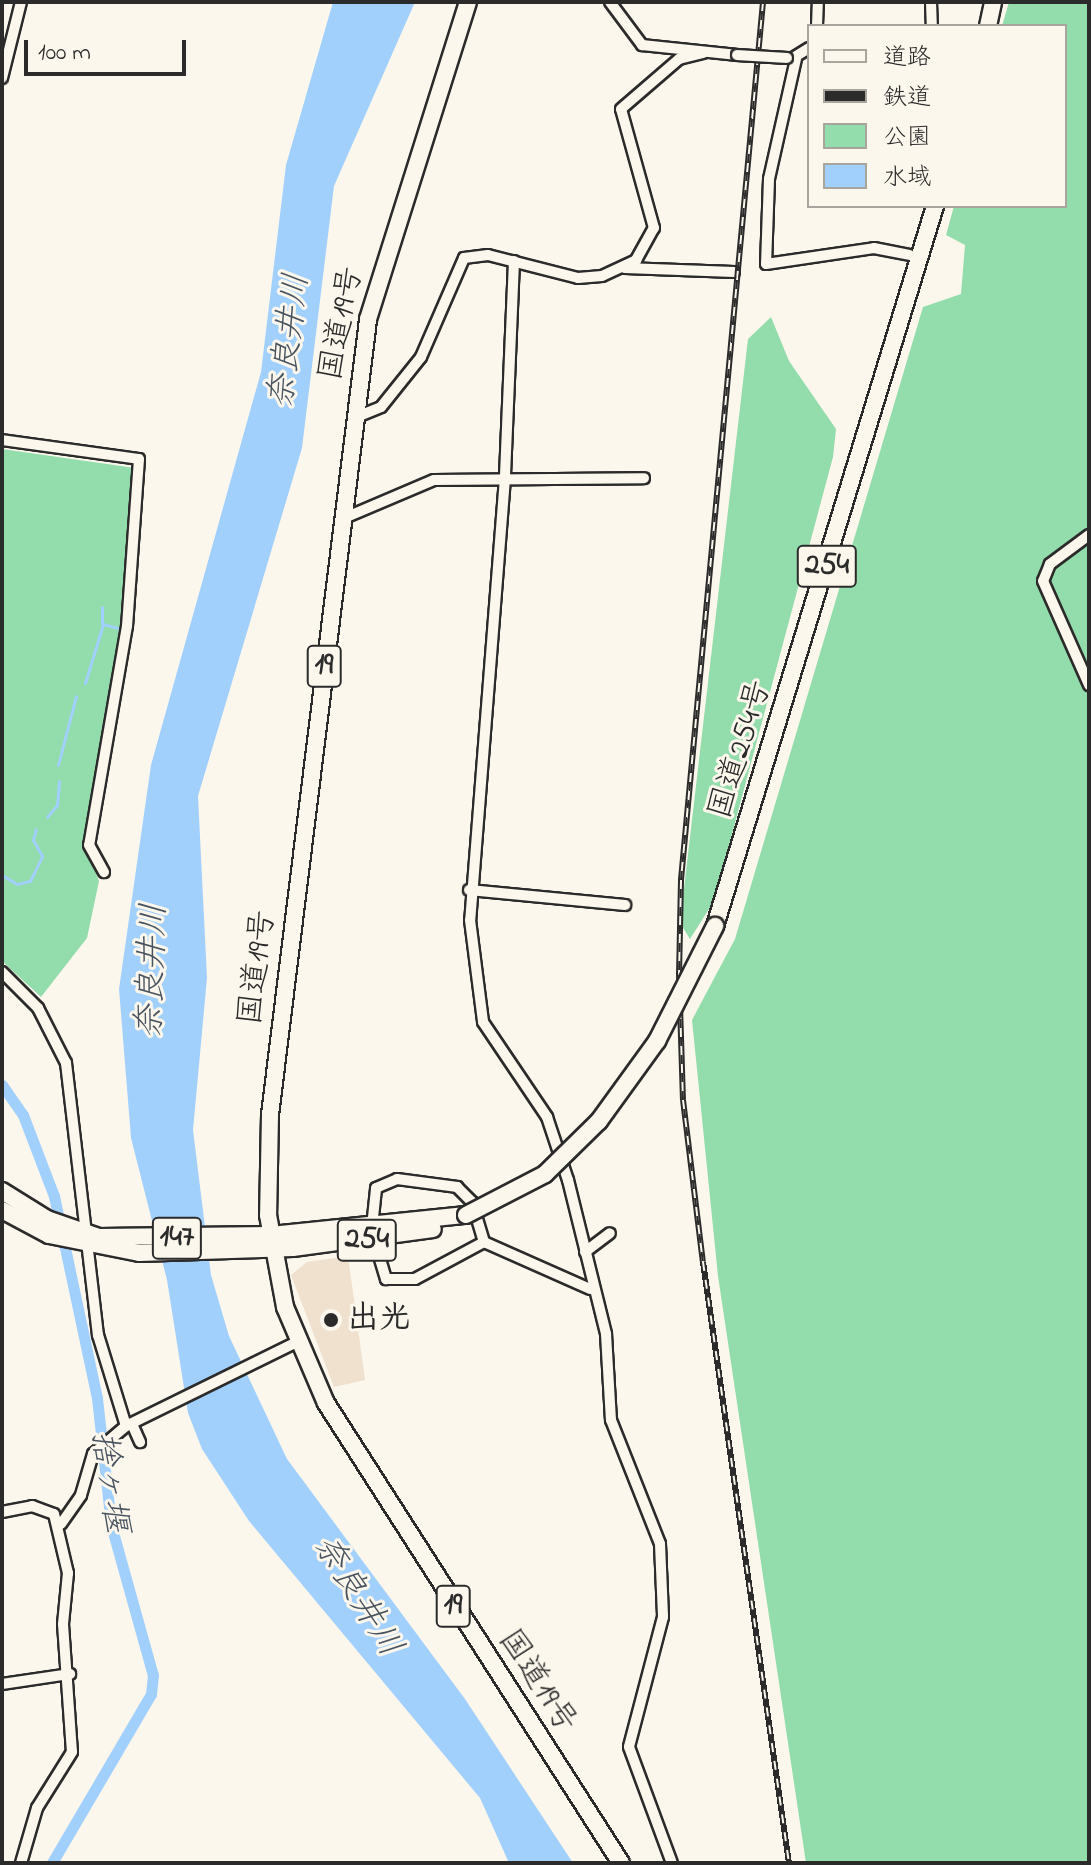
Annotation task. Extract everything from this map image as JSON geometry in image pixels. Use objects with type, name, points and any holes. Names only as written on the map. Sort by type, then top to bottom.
[{"type":"highway","name":"国道19号","points":[[468,2],[378,279],[354,418],[270,1115],[262,1242],[297,1342],[376,1486],[621,1863]]},
{"type":"highway","points":[[988,24],[993,2]]},
{"type":"highway","name":"国道254号","points":[[262,1242],[373,1233],[462,1216],[545,1174],[599,1121],[657,1041],[715,926],[934,208]]},
{"type":"highway","name":"147","points":[[2,1191],[48,1227]]},
{"type":"highway","name":"147","points":[[2,1210],[87,1240],[262,1242]]},
{"type":"street","points":[[2,78],[21,2]]},
{"type":"street","points":[[610,2],[642,45],[703,53],[792,58],[807,49]]},
{"type":"street","points":[[817,24],[818,2]]},
{"type":"street","points":[[931,2],[932,24]]},
{"type":"street","points":[[625,268],[654,228],[621,109],[679,59],[703,53]]},
{"type":"street","points":[[792,58],[769,179],[766,264],[874,248],[909,255]]},
{"type":"street","points":[[354,418],[381,407],[421,357],[460,262],[480,253],[578,278],[625,268],[734,272]]},
{"type":"street","points":[[514,261],[505,478],[469,890],[483,1022],[547,1117],[585,1252],[590,1289],[606,1334],[611,1420],[663,1560],[663,1617],[629,1747],[672,1863]]},
{"type":"street","points":[[2,440],[139,459],[127,626],[89,845],[104,872]]},
{"type":"street","points":[[342,519],[434,480],[644,478]]},
{"type":"street","points":[[1089,535],[1050,564],[1043,581],[1089,685]]},
{"type":"street","points":[[469,890],[625,905]]},
{"type":"street","points":[[2,972],[38,1008],[66,1063],[104,1367],[140,1442]]},
{"type":"street","points":[[484,1242],[472,1202],[457,1187],[397,1179],[376,1188],[373,1233],[378,1270],[398,1281],[484,1242],[590,1289]]},
{"type":"street","points":[[585,1252],[610,1233]]},
{"type":"street","points":[[21,1863],[37,1808],[72,1752],[61,1524],[81,1495],[93,1454],[132,1423],[297,1342]]},
{"type":"street","points":[[2,1512],[41,1507],[61,1524]]},
{"type":"street","points":[[2,1684],[70,1674]]},
{"type":"shaded area","name":"出光","points":[[348,1256],[365,1380],[334,1387],[291,1275],[307,1262]]},
{"type":"green space","points":[[1009,2],[1089,2],[1089,1863],[806,1863],[718,1276],[692,1020],[735,939],[923,307],[961,294],[965,245],[946,235],[953,208],[1067,208],[1067,24],[1003,24]]},
{"type":"green space","points":[[771,317],[789,361],[836,429],[833,457],[714,901],[690,939],[680,923],[748,339]]},
{"type":"green space","points":[[2,449],[135,468],[125,613],[84,844],[99,881],[87,938],[41,997],[2,961]]},
{"type":"water","name":"奈良井川","points":[[333,2],[415,2],[334,186],[302,448],[198,796],[207,978],[193,1130],[211,1275],[229,1336],[287,1459],[465,1699],[573,1863],[509,1863],[480,1798],[249,1521],[202,1449],[188,1413],[167,1280],[131,1138],[119,989],[151,765],[261,372],[286,165]]},
{"type":"waterway","points":[[102,607],[102,623]]},
{"type":"waterway","points":[[85,683],[103,624],[118,628]]},
{"type":"waterway","points":[[58,765],[76,696]]},
{"type":"waterway","points":[[47,817],[57,805],[59,781]]},
{"type":"waterway","points":[[2,875],[17,884],[30,881],[42,856],[33,840],[36,829]]},
{"type":"waterway","name":"捨ヶ堰","points":[[2,1085],[23,1115],[54,1196],[97,1398],[111,1525],[153,1675],[151,1694],[52,1863]]},
{"type":"railway","points":[[763,2],[681,880],[679,974],[683,1100],[703,1262],[789,1863]]},
{"type":"place","name":"出光","points":[[331,1320]]}]
